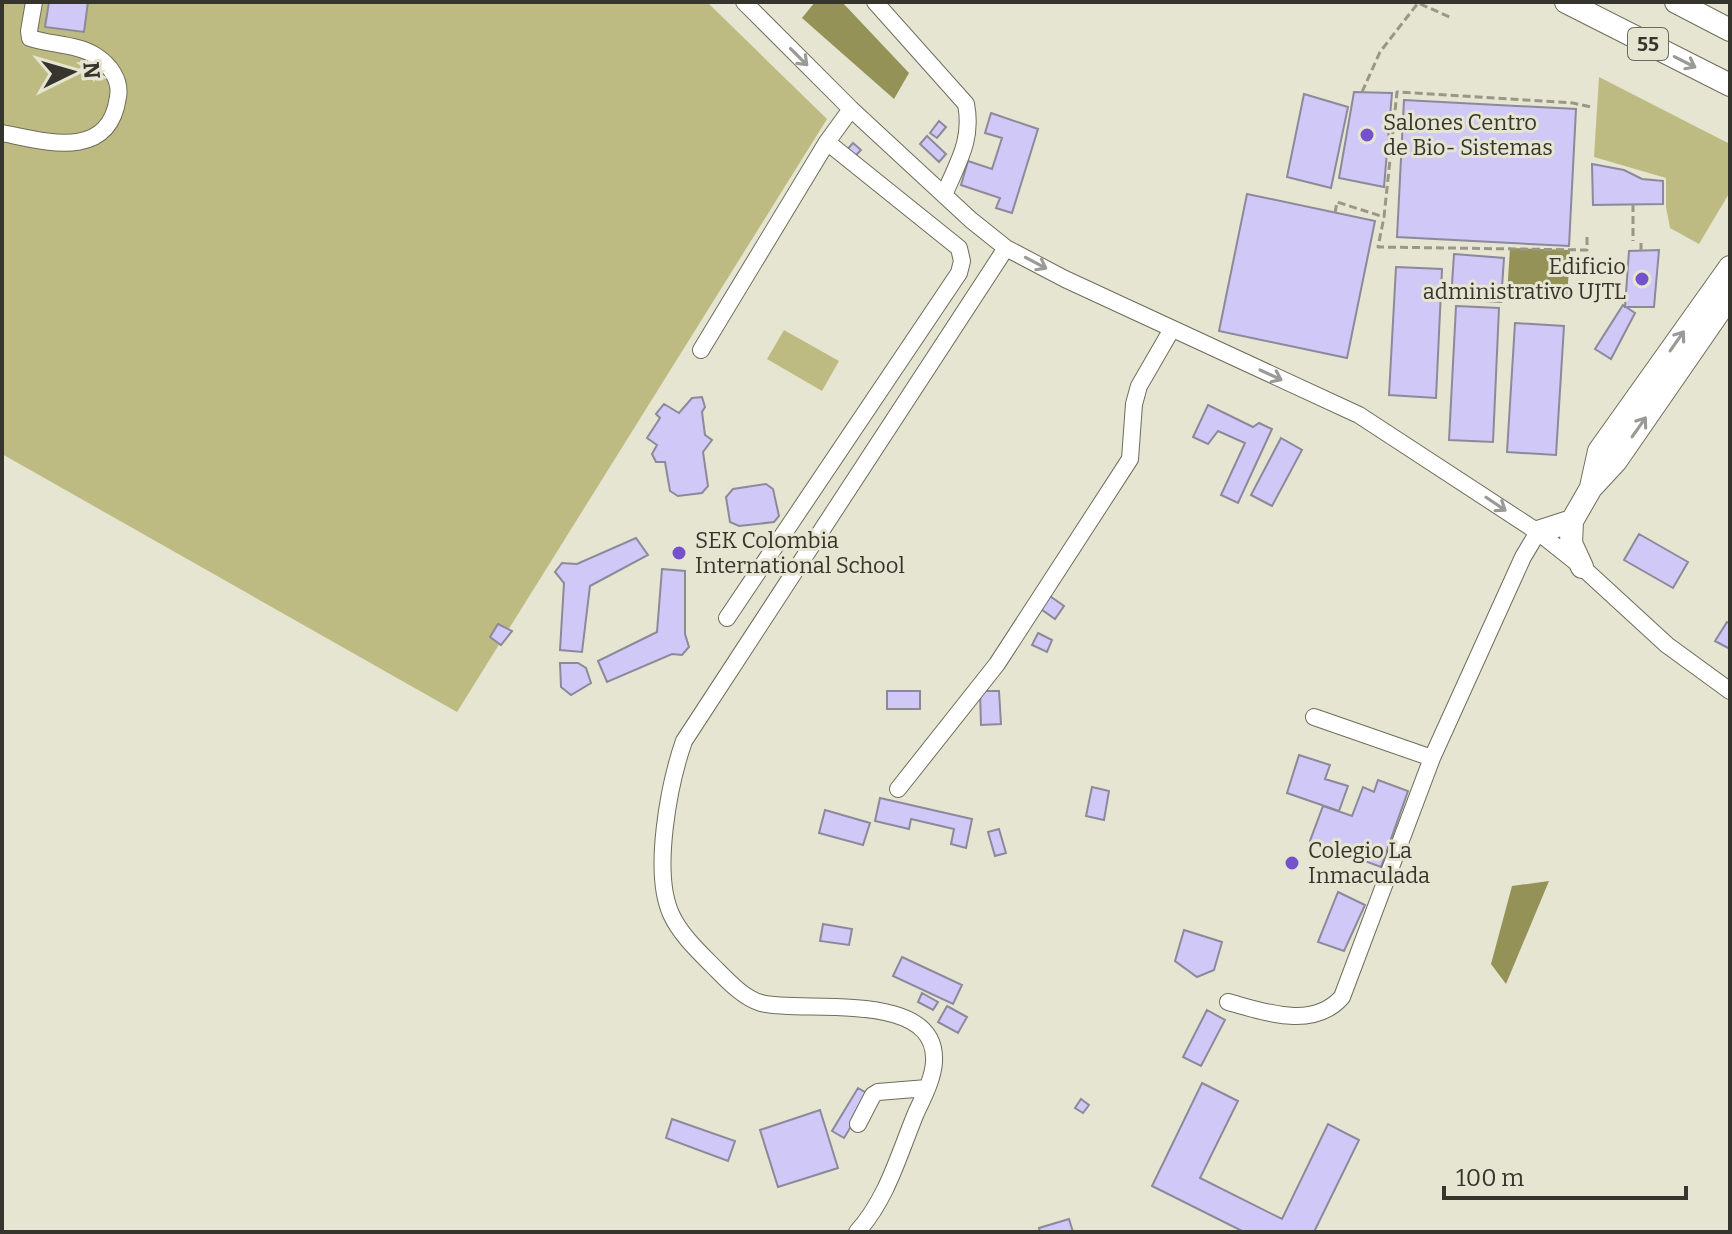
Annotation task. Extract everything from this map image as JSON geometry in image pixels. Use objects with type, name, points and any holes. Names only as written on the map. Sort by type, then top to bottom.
[{"type":"highway","name":"55","points":[[1566,2],[1730,85]]},
{"type":"highway","points":[[1676,2],[1730,30]]},
{"type":"highway","points":[[1591,488],[1599,451],[1730,267]]},
{"type":"highway","points":[[1582,567],[1571,543],[1572,521],[1591,488],[1616,461],[1730,296]]},
{"type":"highway","points":[[1538,532],[1572,521]]},
{"type":"street","points":[[2,133],[47,142],[80,142],[101,135],[115,115],[119,92],[116,75],[98,57],[87,51],[30,38],[34,2]]},
{"type":"street","points":[[744,2],[851,109],[1006,248],[1359,415],[1538,532],[1582,567],[1667,645],[1730,691]]},
{"type":"street","points":[[875,2],[966,104],[970,124],[968,139],[944,195]]},
{"type":"street","points":[[701,350],[827,142],[851,109]]},
{"type":"street","points":[[727,618],[959,273],[962,261],[959,248],[827,142]]},
{"type":"street","points":[[857,1232],[874,1213],[927,1088],[934,1062],[931,1042],[911,1021],[882,1012],[842,1005],[762,1003],[727,980],[687,938],[671,913],[663,836],[676,763],[684,741],[1006,248]]},
{"type":"street","points":[[898,789],[997,664],[1130,459],[1134,404],[1139,386],[1172,329]]},
{"type":"street","points":[[1228,1002],[1269,1013],[1309,1016],[1324,1012],[1342,997],[1432,758],[1523,557],[1538,532]]},
{"type":"street","points":[[1314,717],[1432,758]]},
{"type":"street","points":[[858,1124],[873,1095],[878,1092],[927,1088]]},
{"type":"path","points":[[1362,92],[1380,52],[1418,3],[1452,18]]},
{"type":"path","points":[[1587,237],[1587,250],[1378,247],[1397,92],[1573,103],[1591,107]]},
{"type":"path","points":[[1335,213],[1337,202],[1384,217]]},
{"type":"path","points":[[1633,204],[1633,241]]},
{"type":"path","points":[[1641,242],[1641,251]]},
{"type":"shaded area","points":[[2,2],[707,2],[827,119],[457,712],[2,454]]},
{"type":"shaded area","points":[[815,2],[842,2],[909,73],[894,99],[802,18]]},
{"type":"shaded area","points":[[1599,77],[1730,144],[1730,192],[1699,244],[1670,228],[1666,178],[1594,157]]},
{"type":"shaded area","points":[[1510,248],[1570,250],[1567,300],[1507,295]]},
{"type":"shaded area","points":[[784,330],[839,361],[822,391],[767,359]]},
{"type":"shaded area","points":[[1549,881],[1506,984],[1491,964],[1512,886]]},
{"type":"building","points":[[49,2],[88,2],[84,32],[45,27]]},
{"type":"building","name":"Salones Centro de Bio- Sistemas","points":[[1354,92],[1392,93],[1384,187],[1339,178]]},
{"type":"building","points":[[1304,94],[1348,107],[1331,188],[1287,177]]},
{"type":"building","points":[[1404,100],[1576,109],[1569,246],[1397,237]]},
{"type":"building","points":[[991,113],[1038,129],[1012,213],[996,208],[1000,198],[961,185],[968,161],[992,169],[1002,138],[985,133]]},
{"type":"building","points":[[939,121],[946,127],[937,138],[930,133]]},
{"type":"building","points":[[927,136],[946,154],[939,162],[920,144]]},
{"type":"building","points":[[853,143],[861,150],[853,158],[846,151]]},
{"type":"building","points":[[1592,164],[1624,170],[1642,179],[1663,181],[1663,204],[1593,205]]},
{"type":"building","points":[[1247,194],[1375,221],[1347,358],[1219,331]]},
{"type":"building","name":"Edificio administrativo UJTL","points":[[1659,250],[1654,307],[1625,307],[1629,251]]},
{"type":"building","points":[[1454,254],[1504,258],[1501,302],[1451,299]]},
{"type":"building","points":[[1396,267],[1442,269],[1436,398],[1389,395]]},
{"type":"building","points":[[1623,305],[1635,313],[1611,359],[1595,349]]},
{"type":"building","points":[[1456,306],[1499,308],[1493,442],[1449,440]]},
{"type":"building","points":[[1515,323],[1564,326],[1556,455],[1507,452]]},
{"type":"building","points":[[702,397],[705,435],[712,440],[703,452],[708,486],[702,493],[678,496],[670,491],[665,462],[656,462],[652,454],[657,445],[647,438],[660,418],[656,414],[664,404],[679,413],[692,398]]},
{"type":"building","points":[[1208,405],[1253,427],[1259,423],[1272,429],[1238,503],[1221,495],[1245,443],[1218,431],[1208,444],[1193,437]]},
{"type":"building","points":[[1281,438],[1302,450],[1272,506],[1251,495]]},
{"type":"building","points":[[766,484],[773,489],[779,516],[774,522],[739,526],[730,522],[726,497],[733,489]]},
{"type":"building","points":[[1639,534],[1688,562],[1673,588],[1624,560]]},
{"type":"building","points":[[636,538],[648,555],[590,586],[582,652],[560,650],[564,583],[555,572],[562,563],[577,564]]},
{"type":"building","points":[[662,569],[685,571],[685,634],[689,647],[682,655],[672,654],[607,682],[598,661],[657,632]]},
{"type":"building","points":[[1047,594],[1064,606],[1055,619],[1038,607]]},
{"type":"building","points":[[1727,622],[1730,624],[1730,649],[1715,641]]},
{"type":"building","points":[[498,624],[512,631],[501,645],[490,637]]},
{"type":"building","points":[[1038,633],[1052,640],[1047,652],[1032,645]]},
{"type":"building","points":[[560,663],[578,663],[586,668],[591,683],[571,695],[561,687]]},
{"type":"building","points":[[887,691],[920,691],[920,709],[887,709]]},
{"type":"building","points":[[980,691],[999,691],[1001,724],[981,725]]},
{"type":"building","points":[[1299,755],[1330,765],[1325,779],[1348,786],[1339,811],[1287,793]]},
{"type":"building","points":[[1378,780],[1408,791],[1381,867],[1310,841],[1323,806],[1352,816],[1363,787],[1374,792]]},
{"type":"building","points":[[1092,787],[1109,791],[1104,820],[1086,816]]},
{"type":"building","points":[[880,798],[972,819],[966,848],[951,844],[954,829],[911,819],[909,829],[875,821]]},
{"type":"building","points":[[825,810],[870,823],[863,845],[819,833]]},
{"type":"building","points":[[999,829],[1006,853],[995,856],[988,832]]},
{"type":"building","points":[[1338,892],[1365,905],[1344,951],[1318,942]]},
{"type":"building","points":[[823,924],[852,929],[849,945],[820,941]]},
{"type":"building","points":[[1184,930],[1222,942],[1214,970],[1197,977],[1175,961]]},
{"type":"building","points":[[902,957],[962,985],[953,1004],[893,976]]},
{"type":"building","points":[[922,993],[938,1002],[933,1010],[918,1002]]},
{"type":"building","points":[[947,1006],[967,1017],[958,1033],[938,1022]]},
{"type":"building","points":[[1207,1010],[1225,1020],[1201,1066],[1183,1057]]},
{"type":"building","points":[[1202,1083],[1238,1101],[1200,1178],[1282,1219],[1328,1124],[1359,1140],[1314,1232],[1244,1232],[1152,1186]]},
{"type":"building","points":[[858,1088],[870,1095],[844,1138],[832,1131]]},
{"type":"building","points":[[1081,1099],[1089,1105],[1083,1113],[1075,1108]]},
{"type":"building","points":[[820,1110],[838,1168],[778,1187],[760,1130]]},
{"type":"building","points":[[672,1119],[735,1141],[728,1161],[666,1138]]},
{"type":"building","points":[[1069,1219],[1073,1232],[1040,1232],[1039,1228]]},
{"type":"place","name":"Salones Centro de Bio- Sistemas","points":[[1367,135]]},
{"type":"place","name":"Edificio administrativo UJTL","points":[[1642,279]]},
{"type":"place","name":"SEK Colombia International School","points":[[679,553]]},
{"type":"place","name":"Colegio La Inmaculada","points":[[1292,863]]}]
